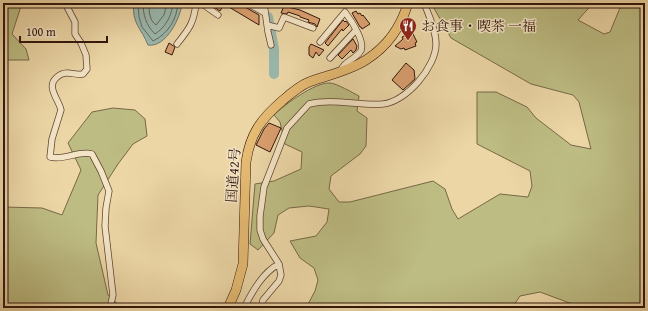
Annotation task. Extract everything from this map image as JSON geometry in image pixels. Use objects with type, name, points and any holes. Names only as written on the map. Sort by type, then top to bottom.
[{"type":"highway","name":"国道42号","points":[[228,308],[236,290],[243,264],[246,162],[247,149],[252,137],[266,115],[294,90],[308,83],[360,64],[381,48],[400,26],[408,3]]},
{"type":"street","points":[[65,3],[74,22],[75,34],[86,55],[87,69],[83,74],[76,75],[66,73],[58,76],[52,84],[54,95],[61,110],[52,139],[50,157],[55,158],[89,153],[92,154],[101,171],[109,192],[105,226],[113,295],[110,308]]},
{"type":"street","points":[[177,44],[190,28],[195,13],[196,3]]},
{"type":"street","points":[[201,3],[218,15]]},
{"type":"street","points":[[247,3],[265,13]]},
{"type":"street","points":[[264,3],[268,32],[272,45]]},
{"type":"street","points":[[261,308],[265,296],[280,278],[281,272],[279,264],[264,239],[260,226],[264,187],[287,128],[309,104],[330,102],[384,104],[397,100],[408,93],[430,64],[436,50],[435,34],[424,3]]},
{"type":"street","points":[[320,42],[345,12],[356,30],[362,44],[362,49],[342,66],[340,72]]},
{"type":"street","points":[[267,25],[279,28],[284,17],[313,28]]},
{"type":"street","points":[[330,58],[356,30]]},
{"type":"street","points":[[244,308],[263,278],[270,270],[279,264]]},
{"type":"shaded area","points":[[3,3],[22,3],[12,34],[26,49],[29,60],[3,60]]},
{"type":"shaded area","points":[[431,3],[593,3],[578,20],[604,34],[610,32],[622,3],[645,3],[645,308],[583,308],[540,292],[520,296],[512,308],[306,308],[315,291],[318,280],[314,268],[300,258],[290,241],[316,236],[327,222],[329,209],[309,206],[289,208],[278,215],[274,233],[258,250],[250,244],[255,184],[274,181],[301,169],[302,152],[285,144],[280,122],[274,115],[300,95],[316,86],[330,83],[359,96],[357,111],[367,118],[366,146],[360,154],[331,176],[329,189],[339,202],[350,202],[433,181],[445,189],[452,209],[458,219],[500,194],[528,197],[532,186],[530,171],[477,144],[477,92],[496,92],[527,107],[536,118],[571,145],[591,149],[579,102],[573,95],[531,84],[451,38]]},
{"type":"shaded area","points":[[113,108],[135,110],[145,119],[147,136],[133,144],[98,195],[96,243],[108,295],[122,308],[3,308],[3,207],[42,208],[62,215],[81,170],[68,143],[92,112]]},
{"type":"water","points":[[134,3],[182,3],[176,23],[166,37],[155,45],[148,45],[134,16]]},
{"type":"building","points":[[208,3],[243,3],[245,7],[259,15],[259,25],[224,4],[220,11]]},
{"type":"building","points":[[284,6],[300,10],[320,19],[317,27],[315,24],[308,22],[309,20],[300,16],[288,12],[287,14],[281,13]]},
{"type":"building","points":[[356,11],[358,14],[360,13],[362,16],[363,15],[370,24],[362,29],[352,13]]},
{"type":"building","points":[[343,20],[349,25],[343,31],[342,29],[328,46],[325,43]]},
{"type":"building","name":"お食事・喫茶 一福","points":[[412,32],[417,42],[415,43],[416,46],[405,50],[404,48],[401,49],[395,46],[403,39],[402,37]]},
{"type":"building","points":[[353,39],[357,46],[356,50],[353,53],[351,50],[342,59],[338,55]]},
{"type":"building","points":[[169,43],[175,47],[172,55],[165,52]]},
{"type":"building","points":[[311,44],[324,50],[319,56],[316,52],[313,58],[309,55],[309,47]]},
{"type":"building","points":[[406,63],[414,70],[415,79],[403,90],[392,80]]},
{"type":"building","points":[[269,123],[281,128],[270,152],[256,145],[264,129]]},
{"type":"waterway","points":[[268,17],[274,49],[274,74]]},
{"type":"place","name":"お食事・喫茶 一福","points":[[408,41]]}]
